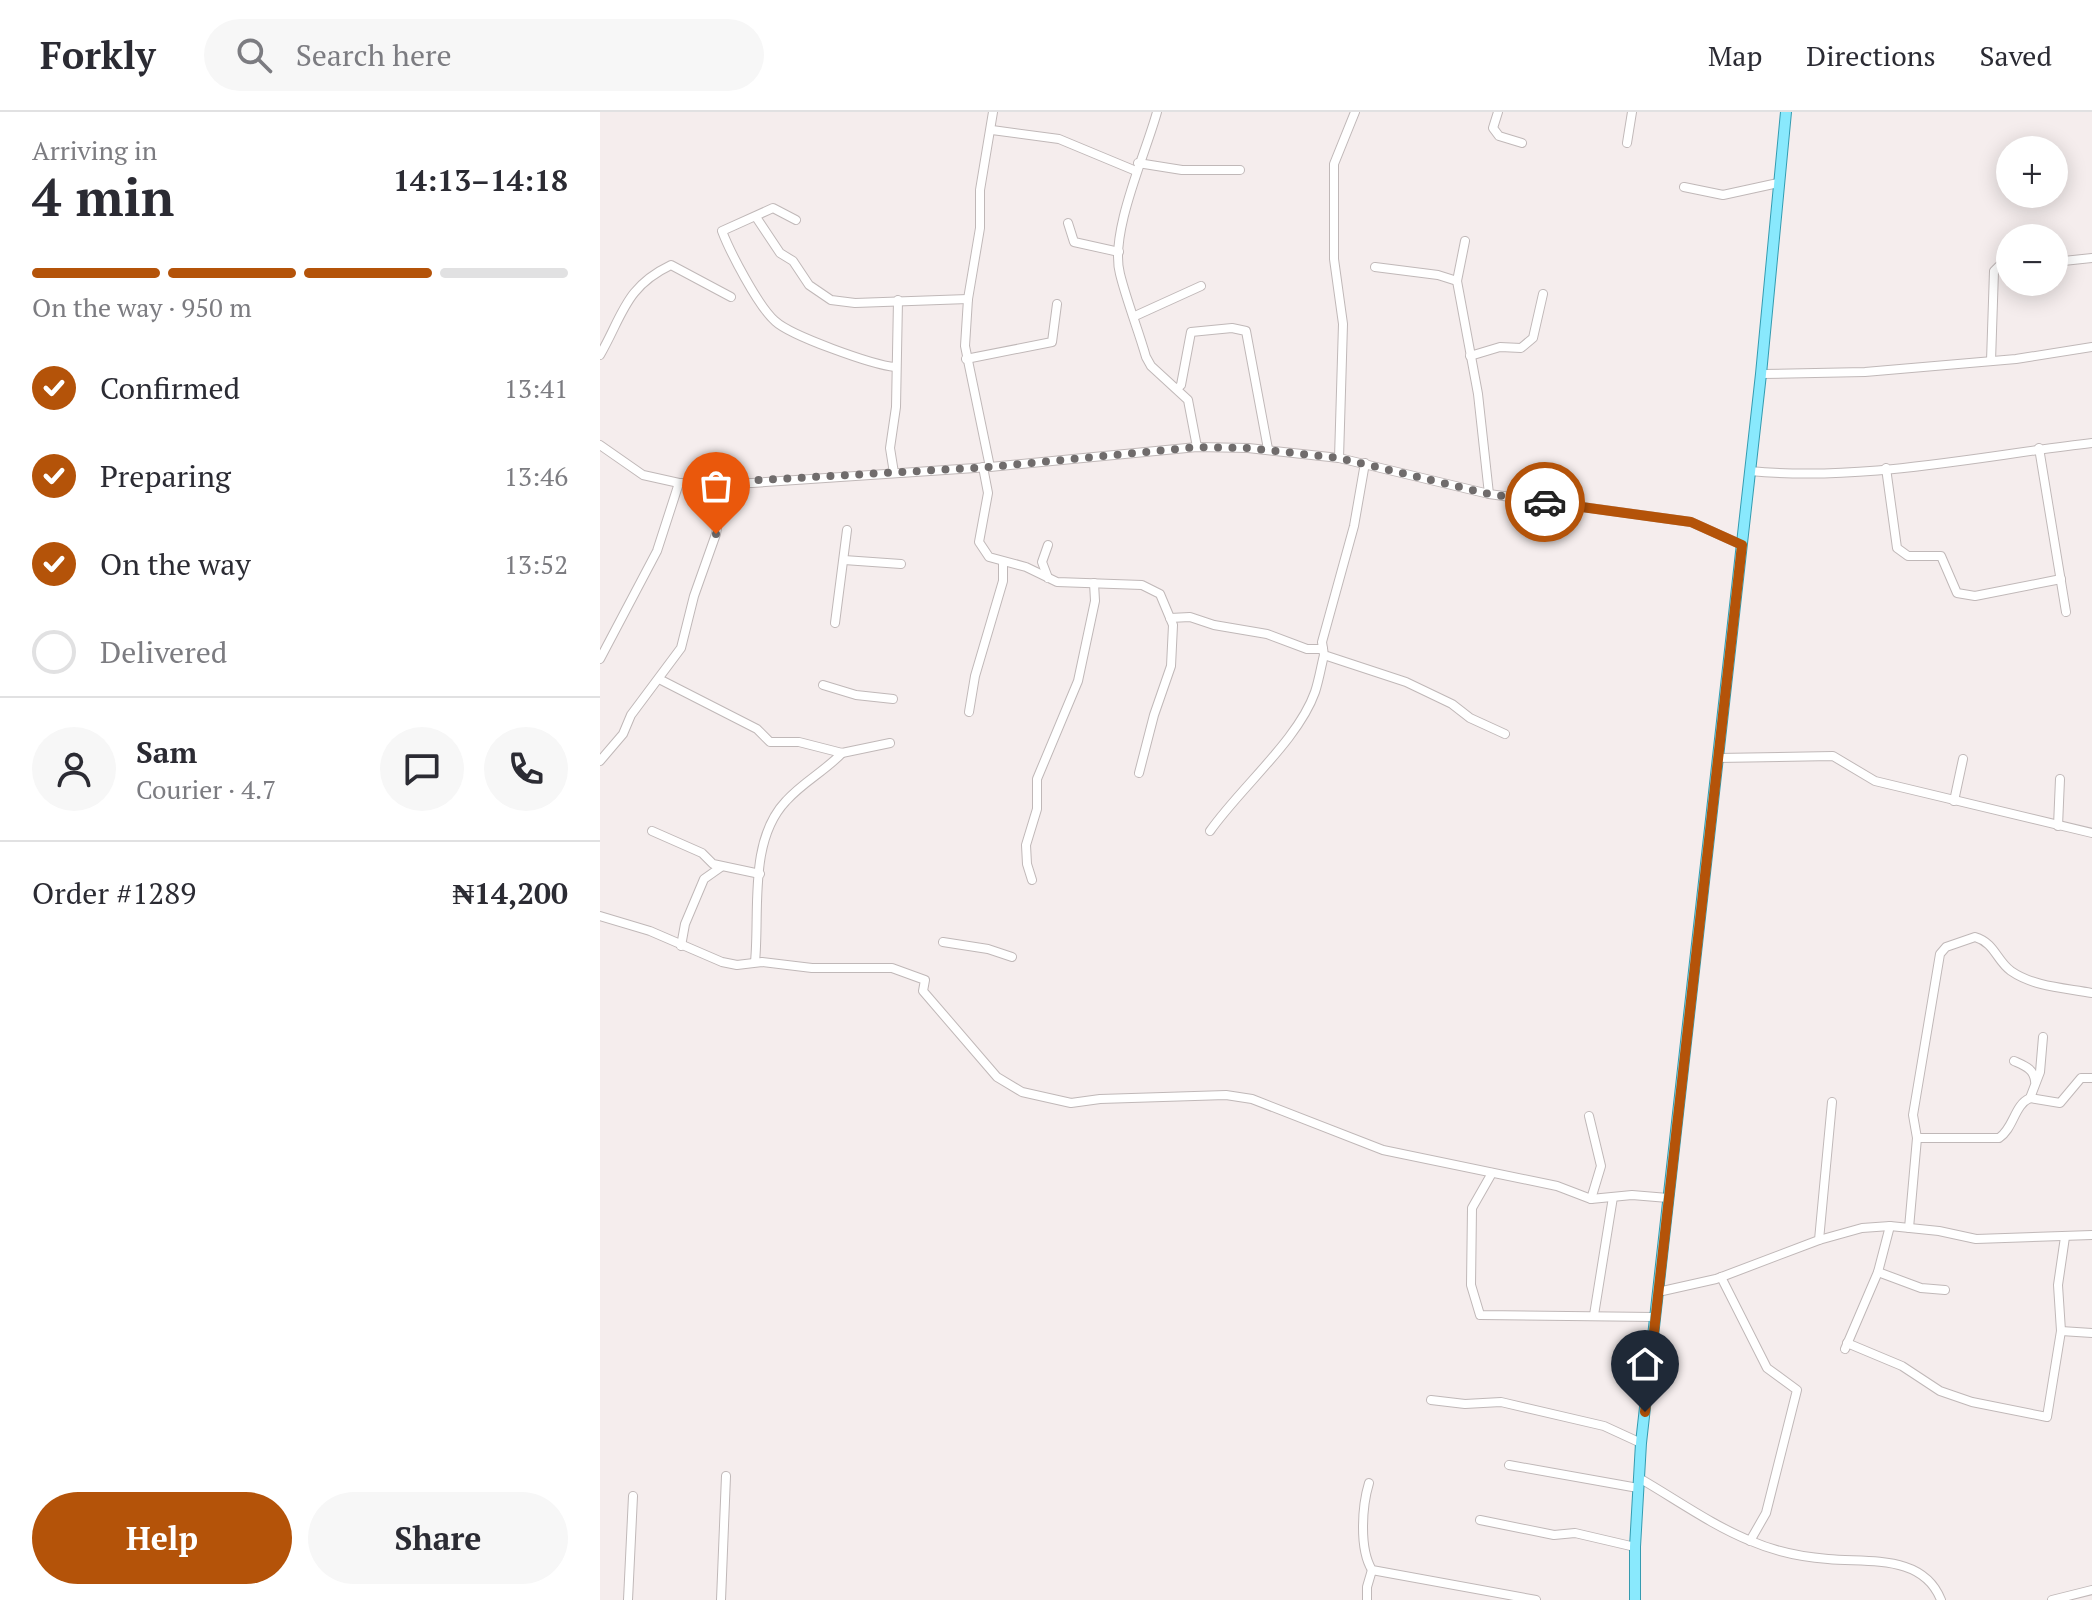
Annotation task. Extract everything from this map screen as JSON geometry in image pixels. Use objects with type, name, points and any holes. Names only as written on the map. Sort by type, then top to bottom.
[{"type":"main road","points":[[1635,1600],[1641,1443],[1761,374],[1786,112]]},
{"type":"street","points":[[993,112],[969,299],[966,359],[987,467],[988,493],[979,542],[984,553],[1003,563],[1026,567],[1048,578],[1071,584],[1151,587],[1160,594],[1173,625],[1171,666],[1139,773]]},
{"type":"street","points":[[1157,112],[1137,167],[1119,252],[1119,273],[1151,366],[1188,400],[1197,447]]},
{"type":"street","points":[[1339,458],[1343,324],[1334,259],[1334,164],[1355,112]]},
{"type":"street","points":[[1498,112],[1493,128],[1499,136],[1522,143]]},
{"type":"street","points":[[1627,143],[1632,112]]},
{"type":"street","points":[[992,130],[1059,139],[1137,167],[1240,170]]},
{"type":"street","points":[[1684,187],[1723,195],[1778,183]]},
{"type":"street","points":[[969,299],[982,251],[984,196]]},
{"type":"street","points":[[796,220],[773,208],[722,231],[730,252],[775,321],[854,359],[895,367]]},
{"type":"street","points":[[756,217],[780,253],[793,261],[809,285],[822,295],[855,303],[969,299]]},
{"type":"street","points":[[1068,223],[1074,242],[1119,252]]},
{"type":"street","points":[[1465,241],[1457,281],[1489,494]]},
{"type":"street","points":[[2068,261],[2092,258]]},
{"type":"street","points":[[600,355],[615,321],[633,293],[651,274],[671,265],[731,297]]},
{"type":"street","points":[[1375,267],[1438,275],[1457,281]]},
{"type":"street","points":[[1991,361],[1996,269]]},
{"type":"street","points":[[1135,316],[1201,286]]},
{"type":"street","points":[[1470,356],[1500,347],[1521,348],[1533,338],[1543,294]]},
{"type":"street","points":[[894,473],[890,448],[896,407],[898,300]]},
{"type":"street","points":[[966,359],[1052,342],[1057,304]]},
{"type":"street","points":[[1178,388],[1191,332],[1232,328],[1246,331],[1268,449]]},
{"type":"street","points":[[1761,374],[1865,372],[1991,361],[2092,347]]},
{"type":"street","points":[[1750,471],[1817,474],[1950,463],[2039,448],[2092,443]]},
{"type":"street","points":[[600,445],[643,475],[679,483],[987,467],[1197,447],[1268,449],[1365,463],[1489,494],[1691,522],[1742,545]]},
{"type":"street","points":[[2039,448],[2066,612]]},
{"type":"street","points":[[1210,831],[1234,798],[1280,750],[1315,693],[1324,652],[1322,642],[1354,526],[1365,463]]},
{"type":"street","points":[[1886,468],[1897,548],[1908,556],[1941,556],[1957,593],[1975,596],[2061,579]]},
{"type":"street","points":[[600,761],[623,734],[631,715],[681,648],[694,596],[716,534],[725,482]]},
{"type":"street","points":[[600,659],[657,551],[679,483]]},
{"type":"street","points":[[835,623],[847,530]]},
{"type":"street","points":[[1048,545],[1042,562],[1048,578]]},
{"type":"street","points":[[844,560],[901,564]]},
{"type":"street","points":[[1026,567],[1042,562]]},
{"type":"street","points":[[969,712],[975,676],[1003,581],[1003,563]]},
{"type":"street","points":[[1032,880],[1026,845],[1037,809],[1037,779],[1078,681],[1095,601],[1094,583]]},
{"type":"street","points":[[1170,618],[1190,617],[1214,625],[1267,634],[1324,652],[1406,682],[1505,734]]},
{"type":"street","points":[[659,679],[757,729],[770,742],[799,742],[842,753]]},
{"type":"street","points":[[823,685],[856,695],[893,699]]},
{"type":"street","points":[[755,962],[760,874],[765,842],[774,815],[812,776],[842,753],[890,743]]},
{"type":"street","points":[[1717,758],[1833,756],[1875,781],[2092,833]]},
{"type":"street","points":[[1954,801],[1963,759]]},
{"type":"street","points":[[2058,826],[2060,779]]},
{"type":"street","points":[[652,831],[702,853],[721,867],[760,874]]},
{"type":"street","points":[[681,946],[685,924],[704,879],[721,867]]},
{"type":"street","points":[[600,916],[640,927],[681,946],[737,965],[755,962],[812,968],[892,968],[925,980],[923,991],[938,1010],[997,1077],[1022,1092],[1071,1103],[1100,1099],[1226,1095],[1252,1099],[1383,1150],[1557,1186],[1591,1199],[1632,1195],[1668,1198]]},
{"type":"street","points":[[1909,1228],[1917,1138],[1913,1115],[1940,954],[1946,947],[1975,937],[1985,940],[2014,973],[2043,984],[2092,993]]},
{"type":"street","points":[[943,942],[988,949],[1012,957]]},
{"type":"street","points":[[2030,1098],[2036,1086],[2043,1037]]},
{"type":"street","points":[[2014,1061],[2028,1067],[2035,1075],[2036,1086]]},
{"type":"street","points":[[1917,1138],[1999,1138],[2006,1133],[2022,1102],[2030,1098],[2060,1103],[2081,1078],[2092,1078]]},
{"type":"street","points":[[1819,1240],[1832,1102]]},
{"type":"street","points":[[1589,1116],[1601,1166],[1591,1199]]},
{"type":"street","points":[[1492,1173],[1472,1208],[1471,1285],[1480,1315],[1655,1317]]},
{"type":"street","points":[[1594,1315],[1613,1197]]},
{"type":"street","points":[[1890,1226],[1878,1272],[1846,1346],[1902,1366],[1940,1391],[1972,1402],[2047,1417],[2061,1331],[2058,1285],[2065,1237]]},
{"type":"street","points":[[1658,1292],[1721,1277],[1819,1240],[1862,1228],[1890,1226],[1976,1239],[2092,1235]]},
{"type":"street","points":[[1878,1272],[1921,1288],[1945,1290]]},
{"type":"street","points":[[1721,1277],[1767,1368],[1797,1390],[1766,1513],[1750,1541]]},
{"type":"street","points":[[2061,1331],[2092,1333]]},
{"type":"street","points":[[1431,1400],[1465,1404],[1501,1402],[1604,1426],[1641,1443]]},
{"type":"street","points":[[1509,1465],[1638,1483],[1750,1541],[1827,1559],[1903,1565],[1914,1569],[1932,1584],[1941,1600]]},
{"type":"street","points":[[721,1600],[726,1476]]},
{"type":"street","points":[[1369,1483],[1363,1503],[1363,1524],[1367,1562],[1372,1570],[1536,1600]]},
{"type":"street","points":[[628,1600],[633,1496]]},
{"type":"street","points":[[1480,1520],[1554,1535],[1575,1533],[1635,1547]]},
{"type":"street","points":[[1367,1600],[1372,1570]]},
{"type":"street","points":[[2052,1600],[2092,1590]]},
{"type":"way so far","points":[[716,534],[725,482],[752,483],[990,467],[1197,447],[1248,448],[1339,458],[1489,494],[1545,502]]},
{"type":"route","points":[[1545,502],[1691,522],[1742,545],[1645,1412]]}]
